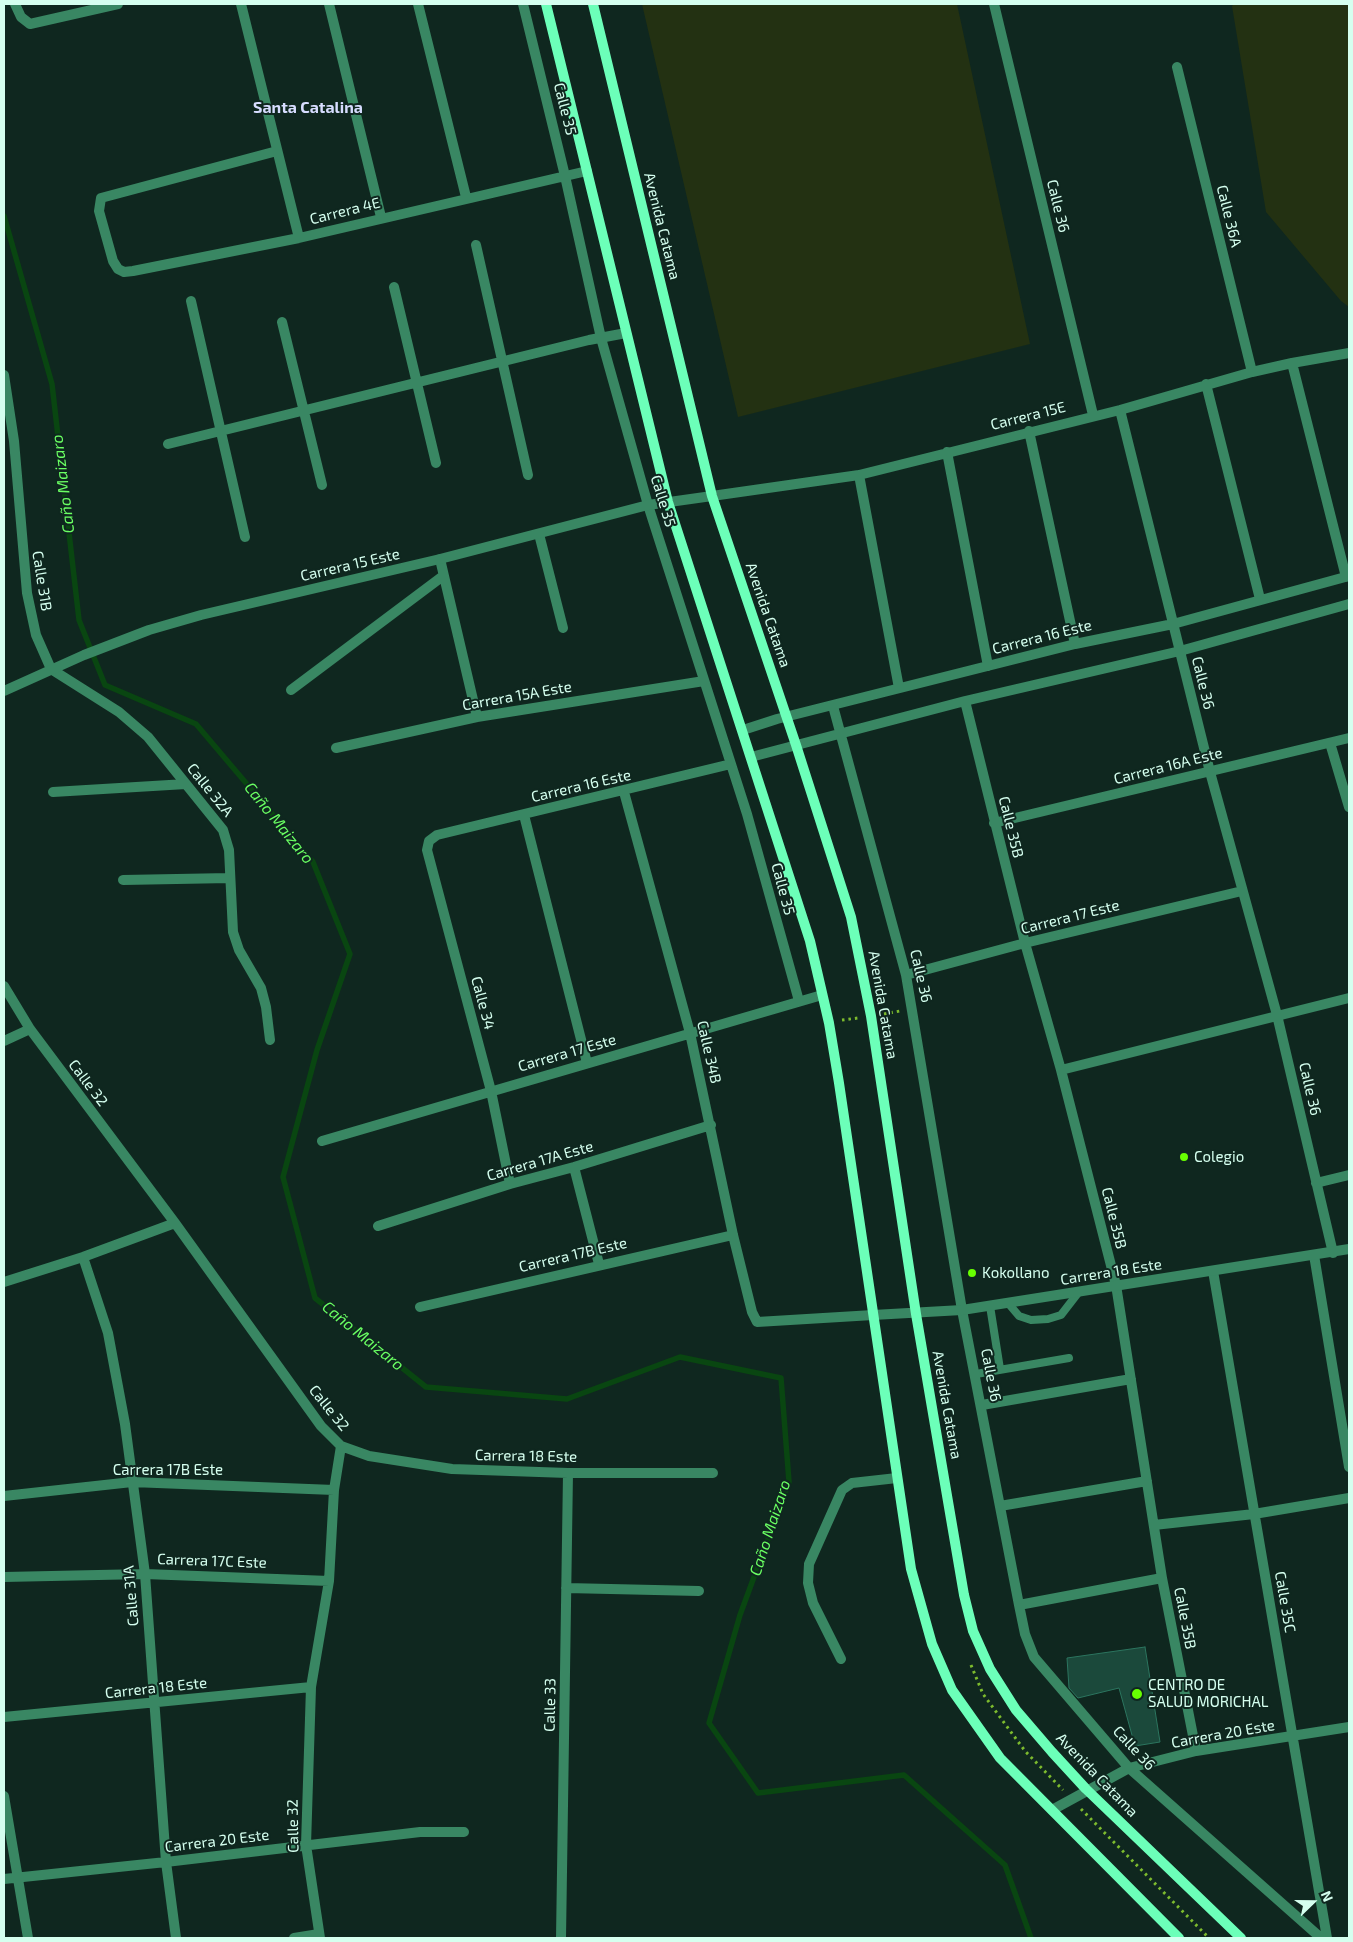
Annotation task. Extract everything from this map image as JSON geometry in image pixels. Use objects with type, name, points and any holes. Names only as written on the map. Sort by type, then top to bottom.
[{"type":"main road","points":[[546,4],[668,502],[810,941],[839,1083],[911,1569],[932,1644],[952,1690],[1000,1758],[1179,1938]]},
{"type":"main road","name":"Avenida Catama","points":[[593,4],[712,496],[787,717],[851,916],[871,1016],[916,1314],[964,1595],[973,1631],[990,1669],[1016,1710],[1086,1789],[1241,1938]]},
{"type":"street","points":[[15,4],[21,17],[30,24],[118,4]]},
{"type":"street","points":[[241,4],[299,238]]},
{"type":"street","points":[[329,4],[381,217]]},
{"type":"street","points":[[418,4],[466,197]]},
{"type":"street","name":"Calle 35","points":[[523,4],[566,176],[601,338],[648,505],[731,764],[764,875],[798,1001]]},
{"type":"street","name":"Calle 36","points":[[994,4],[1094,415]]},
{"type":"street","name":"Calle 36A","points":[[1176,68],[1252,372]]},
{"type":"street","name":"Carrera 4E","points":[[277,152],[101,198],[99,211],[113,261],[118,269],[124,272],[299,238],[466,197],[587,171]]},
{"type":"street","points":[[476,245],[528,475]]},
{"type":"street","points":[[394,287],[418,381],[436,463]]},
{"type":"street","points":[[191,301],[245,537]]},
{"type":"street","points":[[282,322],[322,485]]},
{"type":"street","points":[[168,444],[418,381],[626,333]]},
{"type":"street","name":"Carrera 15E","points":[[712,496],[860,475],[1029,431],[1120,410],[1252,372],[1292,363],[1349,354]]},
{"type":"street","points":[[1292,363],[1348,576]]},
{"type":"street","name":"Calle 31B","points":[[4,375],[14,441],[27,593],[36,635],[51,669]]},
{"type":"street","points":[[1206,384],[1260,599]]},
{"type":"street","name":"Calle 36","points":[[1120,410],[1210,772],[1277,1015],[1333,1253]]},
{"type":"street","points":[[1029,431],[1075,644]]},
{"type":"street","points":[[947,452],[988,666]]},
{"type":"street","points":[[860,475],[899,688]]},
{"type":"street","name":"Carrera 15 Este","points":[[4,691],[84,654],[148,630],[201,615],[440,559],[648,505],[712,496]]},
{"type":"street","points":[[539,534],[563,628]]},
{"type":"street","points":[[440,559],[477,717]]},
{"type":"street","points":[[291,690],[443,576]]},
{"type":"street","name":"Carrera 16 Este","points":[[743,730],[787,717],[1075,644],[1173,624],[1348,576]]},
{"type":"street","points":[[751,757],[965,701],[1180,651],[1349,604]]},
{"type":"street","name":"Calle 32A","points":[[51,669],[119,712],[148,737],[223,830],[229,850],[233,932],[239,950],[260,988],[266,1007],[270,1040]]},
{"type":"street","name":"Carrera 15A Este","points":[[336,748],[477,717],[704,681]]},
{"type":"street","name":"Calle 35B","points":[[965,701],[994,824],[1061,1070],[1116,1285],[1162,1578],[1196,1751]]},
{"type":"street","name":"Calle 36","points":[[833,706],[906,975],[962,1310],[982,1404],[1025,1634],[1034,1657],[1129,1768],[1321,1938]]},
{"type":"street","name":"Carrera 16A Este","points":[[994,824],[1349,738]]},
{"type":"street","points":[[1330,743],[1349,807]]},
{"type":"street","name":"Carrera 16 Este","points":[[437,835],[624,792],[731,764]]},
{"type":"street","points":[[53,792],[186,784]]},
{"type":"street","name":"Calle 34B","points":[[624,792],[690,1033],[733,1235],[750,1304],[757,1322]]},
{"type":"street","points":[[524,814],[587,1063]]},
{"type":"street","name":"Calle 34","points":[[437,835],[429,841],[427,850],[491,1091],[510,1184]]},
{"type":"street","points":[[123,880],[230,878]]},
{"type":"street","name":"Carrera 17 Este","points":[[906,975],[1025,943],[1242,891]]},
{"type":"street","name":"Calle 32","points":[[4,986],[30,1029],[175,1223],[321,1426],[341,1446],[334,1490],[329,1581],[311,1687],[306,1845],[320,1936]]},
{"type":"street","name":"Carrera 17 Este","points":[[322,1141],[822,995]]},
{"type":"street","points":[[1061,1070],[1349,998]]},
{"type":"street","points":[[4,1040],[30,1029]]},
{"type":"street","name":"Carrera 17A Este","points":[[378,1226],[510,1184],[574,1167],[711,1125]]},
{"type":"street","points":[[574,1167],[599,1264]]},
{"type":"street","points":[[1316,1183],[1349,1175]]},
{"type":"street","points":[[4,1282],[83,1257],[175,1223]]},
{"type":"street","name":"Carrera 17B Este","points":[[420,1307],[599,1264],[733,1235]]},
{"type":"street","name":"Carrera 18 Este","points":[[757,1322],[962,1310],[1349,1249]]},
{"type":"street","points":[[1314,1254],[1349,1467]]},
{"type":"street","name":"Calle 31A","points":[[83,1257],[108,1333],[117,1375],[145,1574],[166,1862],[176,1938]]},
{"type":"street","name":"Calle 35C","points":[[1213,1271],[1327,1938]]},
{"type":"street","points":[[982,1404],[1131,1379]]},
{"type":"street","name":"Carrera 18 Este","points":[[341,1446],[369,1456],[452,1469],[568,1473],[713,1473]]},
{"type":"street","name":"Calle 33","points":[[561,1938],[568,1473]]},
{"type":"street","points":[[841,1659],[813,1603],[808,1583],[809,1564],[842,1490],[852,1482],[898,1478]]},
{"type":"street","points":[[1000,1506],[1147,1481]]},
{"type":"street","name":"Carrera 17B Este","points":[[4,1496],[132,1482],[334,1490]]},
{"type":"street","points":[[1154,1525],[1254,1514],[1349,1498]]},
{"type":"street","name":"Carrera 17C Este","points":[[4,1577],[145,1574],[329,1581]]},
{"type":"street","points":[[1019,1605],[1162,1578]]},
{"type":"street","points":[[566,1588],[699,1591]]},
{"type":"street","name":"Carrera 18 Este","points":[[4,1717],[154,1704],[311,1687]]},
{"type":"street","name":"Carrera 20 Este","points":[[1052,1810],[1086,1789],[1129,1768],[1196,1751],[1349,1727]]},
{"type":"street","points":[[4,1796],[28,1938]]},
{"type":"street","name":"Carrera 20 Este","points":[[4,1879],[420,1832],[464,1832]]},
{"type":"street","points":[[294,1938],[320,1936]]},
{"type":"lane","points":[[1008,1303],[1019,1316],[1031,1320],[1048,1319],[1061,1315],[1078,1293]]},
{"type":"lane","points":[[990,1306],[1000,1370]]},
{"type":"lane","points":[[976,1374],[1069,1358]]},
{"type":"path","points":[[857,1008],[860,1027]]},
{"type":"path","points":[[969,1659],[983,1694],[1025,1751],[1209,1938]]},
{"type":"green space","points":[[642,4],[957,4],[1030,344],[738,417]]},
{"type":"green space","points":[[1234,4],[1349,4],[1349,307],[1341,301],[1266,212],[1232,6]]},
{"type":"building","name":"CENTRO DE SALUD MORICHAL","points":[[1145,1647],[1160,1742],[1135,1746],[1119,1688],[1078,1698],[1069,1688],[1067,1658]]},
{"type":"waterway","name":"Caño Maizaro","points":[[4,216],[52,384],[79,620],[105,685],[196,724],[313,862],[350,954],[317,1050],[283,1177],[315,1298],[426,1387],[567,1399],[680,1357],[781,1378],[789,1482],[740,1615],[709,1723],[758,1793],[904,1775],[1005,1865],[1031,1938]]},
{"type":"place","name":"Colegio","points":[[1184,1157]]},
{"type":"place","name":"Kokollano","points":[[972,1273]]},
{"type":"place","name":"CENTRO DE SALUD MORICHAL","points":[[1137,1694]]},
{"type":"district","name":"Santa Catalina","points":[[308,108]]}]
